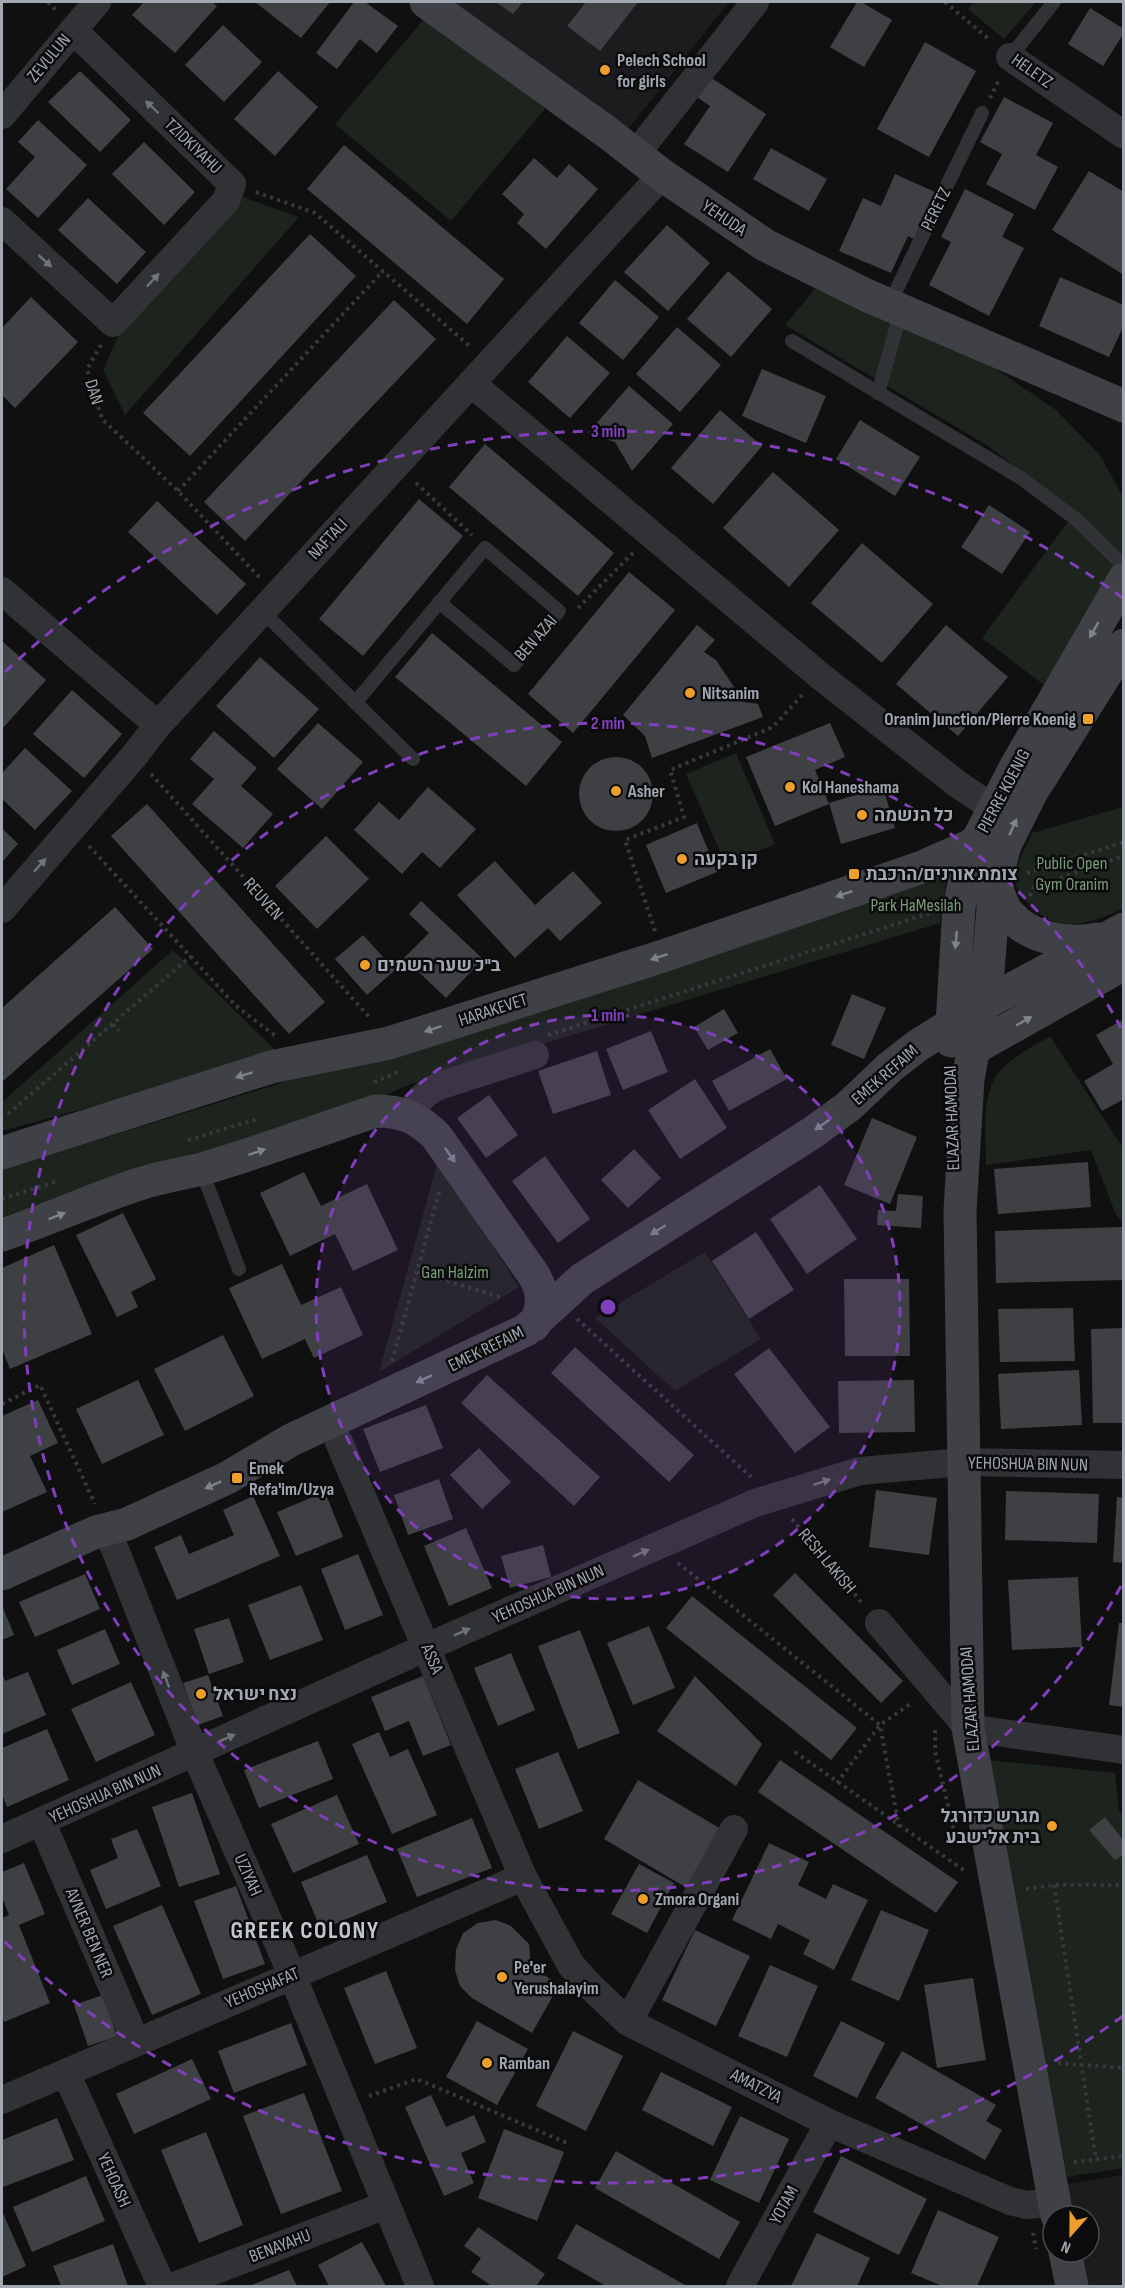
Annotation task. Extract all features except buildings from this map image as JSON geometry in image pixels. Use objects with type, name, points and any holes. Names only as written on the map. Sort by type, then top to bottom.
[{"type":"street","name":"ZEVULUN","points":[[2,115],[97,2]]},
{"type":"street","name":"YEHUDA","points":[[426,2],[662,175],[765,244],[895,308],[1124,406]]},
{"type":"street","points":[[636,154],[755,2]]},
{"type":"street","name":"TZIDKIYAHU","points":[[73,30],[232,184],[226,201],[113,323]]},
{"type":"street","name":"HELETZ","points":[[1010,57],[1124,135]]},
{"type":"street","name":"NAFTALI","points":[[2,909],[158,725],[662,175]]},
{"type":"street","points":[[2,221],[113,323]]},
{"type":"street","name":"YEHUDA","points":[[1056,378],[1086,405],[1124,431]]},
{"type":"street","points":[[471,383],[819,675],[956,783],[993,808]]},
{"type":"street","name":"PIERRE KOENIG","points":[[951,1025],[959,907],[965,877],[976,843],[993,808],[1124,579]]},
{"type":"street","points":[[2,591],[158,725]]},
{"type":"street","name":"PIERRE KOENIG","points":[[973,1049],[988,971],[995,883],[1005,845],[1016,820],[1110,676],[1124,645]]},
{"type":"street","name":"HARAKEVET","points":[[2,1153],[271,1067],[389,1043],[663,956],[922,867],[976,843]]},
{"type":"street","points":[[995,883],[1000,900],[1018,923],[1038,934],[1069,942],[1085,942],[1115,933]]},
{"type":"street","name":"EMEK REFAIM","points":[[2,1574],[107,1529],[127,1524],[227,1478],[291,1440],[534,1325],[556,1300],[597,1269],[812,1133],[849,1106],[901,1058],[982,1005],[1115,933]]},
{"type":"street","points":[[951,1025],[959,1039],[973,1049],[1124,964]]},
{"type":"street","name":"ELAZAR HAMODAI","points":[[951,1025],[950,1130],[960,1210]]},
{"type":"street","name":"ELAZAR HAMODAI","points":[[973,1049],[966,1100],[960,1210],[968,1728],[1055,2204]]},
{"type":"street","points":[[409,1115],[416,1102],[426,1092],[535,1055]]},
{"type":"street","points":[[2,1235],[142,1183],[201,1169],[376,1111],[393,1111],[409,1115],[425,1124],[450,1154],[539,1284],[542,1303],[534,1325]]},
{"type":"street","name":"ASSA","points":[[339,1442],[523,1877]]},
{"type":"street","name":"YEHOSHUA BIN NUN","points":[[2,1839],[42,1823],[427,1647],[773,1497],[860,1471],[963,1462],[1124,1466]]},
{"type":"street","name":"UZIYAH","points":[[107,1529],[195,1753],[292,1976],[420,2286]]},
{"type":"street","points":[[879,1623],[968,1728],[1124,1750]]},
{"type":"street","name":"AVNER BEN NER","points":[[42,1823],[136,2042]]},
{"type":"street","points":[[628,2022],[734,1829]]},
{"type":"street","name":"YEHOSHAFAT","points":[[2,2100],[523,1877]]},
{"type":"street","name":"AMATZYA","points":[[523,1877],[571,1965],[628,2022],[829,2123],[1010,2201],[1041,2207]]},
{"type":"street","name":"YEHOASH","points":[[66,2073],[162,2286]]},
{"type":"street","name":"YOTAM","points":[[740,2286],[829,2123]]},
{"type":"street","name":"BENAYAHU","points":[[174,2286],[386,2205]]},
{"type":"street","points":[[1067,2264],[1072,2286]]},
{"type":"lane","points":[[1010,57],[1054,2]]},
{"type":"lane","name":"PERETZ","points":[[878,393],[895,308],[982,113]]},
{"type":"lane","points":[[792,341],[1021,478],[1077,520],[1124,566]]},
{"type":"lane","points":[[355,703],[485,548]]},
{"type":"lane","name":"BEN AZAI","points":[[439,602],[514,665],[560,611],[485,548]]},
{"type":"lane","points":[[262,611],[413,759]]},
{"type":"lane","points":[[201,1169],[239,1269]]},
{"type":"path","name":"HELETZ","points":[[945,2],[1010,57]]},
{"type":"path","points":[[982,113],[1010,57]]},
{"type":"path","points":[[232,184],[315,213],[450,329]]},
{"type":"path","points":[[178,491],[383,272]]},
{"type":"path","name":"DAN","points":[[113,323],[87,369],[102,419],[178,491],[243,559]]},
{"type":"path","points":[[396,465],[485,548]]},
{"type":"path","points":[[560,611],[578,609],[651,534]]},
{"type":"path","points":[[663,956],[625,840],[684,817],[670,770],[773,727],[819,675]]},
{"type":"path","name":"REUVEN","points":[[134,756],[378,1027],[389,1043]]},
{"type":"path","points":[[995,883],[1124,842]]},
{"type":"path","points":[[93,850],[237,1006],[279,1038]]},
{"type":"path","points":[[1018,923],[1034,887],[1124,856]]},
{"type":"path","points":[[8,1113],[191,956]]},
{"type":"path","points":[[113,1024],[119,1031]]},
{"type":"path","points":[[381,1399],[450,1154]]},
{"type":"path","points":[[418,1272],[500,1297]]},
{"type":"path","name":"RESH LAKISH","points":[[556,1300],[773,1497],[879,1623]]},
{"type":"path","points":[[2,1404],[40,1385],[107,1529]]},
{"type":"path","points":[[657,1546],[880,1725],[899,1827]]},
{"type":"path","points":[[837,1783],[880,1725],[934,1687]]},
{"type":"path","points":[[795,1752],[899,1827],[998,1893],[1054,1885],[1124,1885]]},
{"type":"path","points":[[1054,1885],[1096,2160]]},
{"type":"path","points":[[1029,2060],[1124,2068]]},
{"type":"path","points":[[346,2104],[417,2079],[567,2143]]},
{"type":"path","points":[[1048,2165],[1124,2156]]},
{"type":"shaded area","name":"Pelech School for girls","points":[[448,2],[729,2],[621,138]]},
{"type":"shaded area","points":[[1123,2175],[1123,2286],[1082,2286],[1077,2264],[1101,2264],[1101,2204],[1066,2204],[1062,2185]]},
{"type":"green space","points":[[974,2],[1036,2],[1004,39],[968,9]]},
{"type":"green space","points":[[430,12],[545,109],[451,221],[335,124]]},
{"type":"green space","points":[[243,197],[299,217],[125,415],[103,370],[120,332]]},
{"type":"green space","points":[[820,283],[952,339],[1056,410],[1100,455],[1122,495],[1123,555],[1044,685],[982,638],[1076,511],[988,446],[785,325]]},
{"type":"green space","points":[[736,753],[775,844],[726,865],[686,774]]},
{"type":"green space","name":"Public Open Gym Oranim","points":[[1123,807],[1123,909],[1084,923],[1072,924],[1049,919],[1038,912],[1021,895],[1015,880],[1019,862],[1032,833]]},
{"type":"green space","name":"Park HaMesilah","points":[[948,869],[940,923],[408,1085],[374,1100],[2,1217],[2,1170],[400,1046]]},
{"type":"green space","points":[[173,950],[276,1051],[160,1088],[2,1131],[2,1102]]},
{"type":"green space","points":[[1050,1036],[1123,1148],[1123,1222],[1116,1215],[1091,1150],[986,1165],[986,1109],[995,1078],[1012,1060]]},
{"type":"green space","name":"Gan HaIzim","points":[[438,1161],[519,1287],[379,1372]]},
{"type":"green space","points":[[705,1252],[761,1339],[675,1391],[595,1318]]},
{"type":"green space","points":[[989,1760],[1115,1773],[1119,1810],[1124,1818],[1123,2168],[1067,2177]]},
{"type":"place","name":"Pelech School for girls","points":[[605,70]]},
{"type":"place","name":"Nitsanim","points":[[690,693]]},
{"type":"place","name":"Oranim Junction/Pierre Koenig","points":[[1088,719]]},
{"type":"place","name":"Kol Haneshama","points":[[790,787]]},
{"type":"place","name":"Asher","points":[[616,791]]},
{"type":"place","name":"כל הנשמה","points":[[862,815]]},
{"type":"place","name":"קן בקעה","points":[[682,859]]},
{"type":"place","name":"צומת אורנים/הרכבת","points":[[854,874]]},
{"type":"place","name":"ב\"כ שער השמים","points":[[365,965]]},
{"type":"place","name":"Emek Refa'im/Uzya","points":[[237,1478]]},
{"type":"place","name":"נצח ישראל","points":[[201,1694]]},
{"type":"place","name":"מגרש כדורגל בית אלישבע","points":[[1052,1826]]},
{"type":"place","name":"Zmora Organi","points":[[643,1899]]},
{"type":"place","name":"Pe'er Yerushalayim","points":[[502,1977]]},
{"type":"place","name":"Ramban","points":[[487,2063]]},
{"type":"district","name":"GREEK COLONY","points":[[305,1930]]}]
